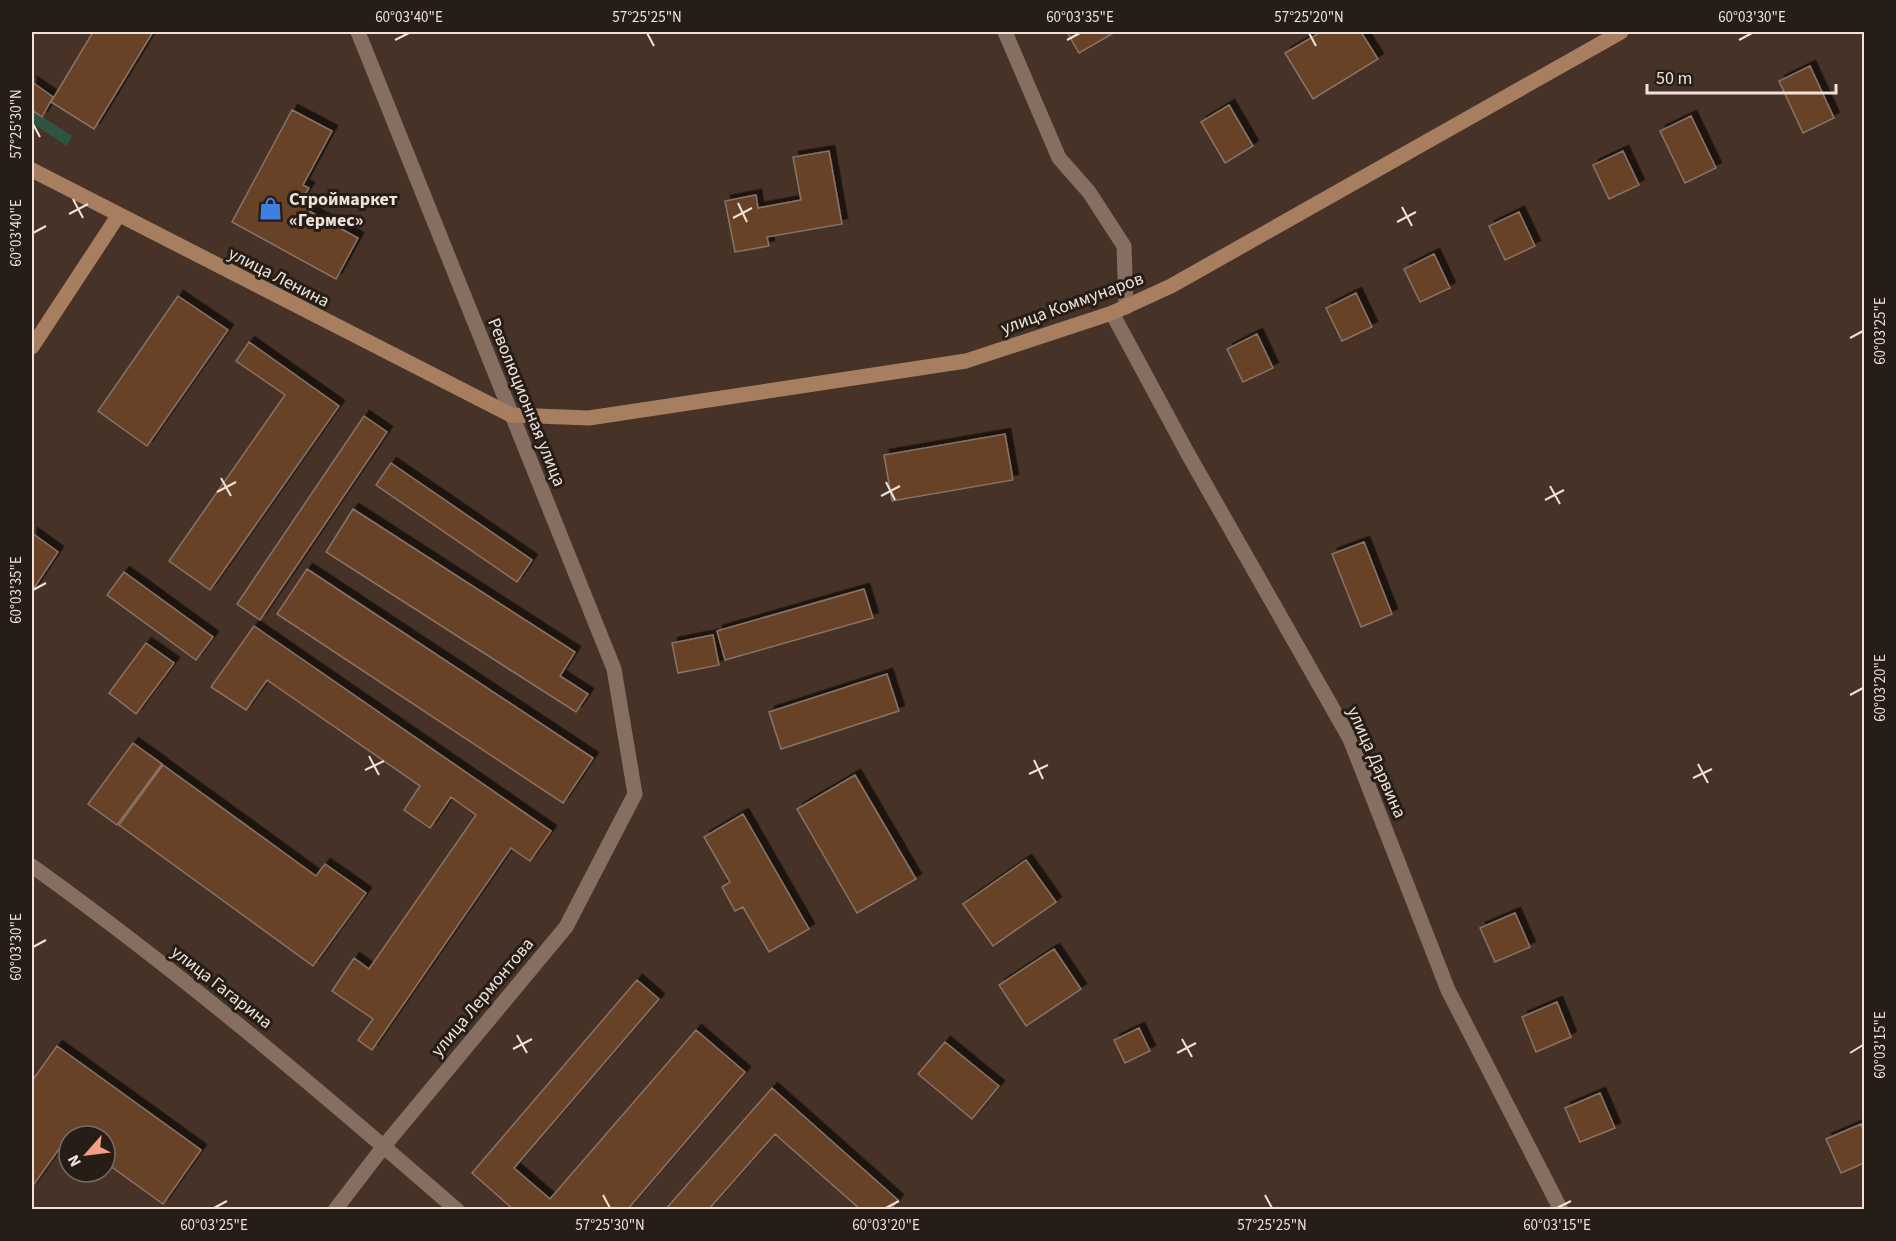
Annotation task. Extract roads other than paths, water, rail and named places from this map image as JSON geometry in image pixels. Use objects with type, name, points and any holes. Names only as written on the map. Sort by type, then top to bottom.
[{"type":"main road","name":"улица Коммунаров","points":[[511,415],[589,418],[966,361],[1119,310],[1171,286],[1621,32]]},
{"type":"main road","name":"улица Ленина","points":[[32,170],[511,415]]},
{"type":"main road","points":[[32,346],[118,216]]},
{"type":"street","name":"Революционная улица","points":[[358,32],[614,669],[635,794]]},
{"type":"street","name":"улица Дарвина","points":[[1005,32],[1059,158],[1089,192],[1124,246],[1119,310],[1188,454],[1350,739],[1448,990],[1561,1209]]},
{"type":"street","name":"улица Лермонтова","points":[[335,1209],[384,1146],[566,927],[635,794]]},
{"type":"street","name":"улица Гагарина","points":[[32,866],[98,913],[265,1046],[457,1209]]},
{"type":"place","name":"Строймаркет «Гермес»","points":[[271,209]]}]
